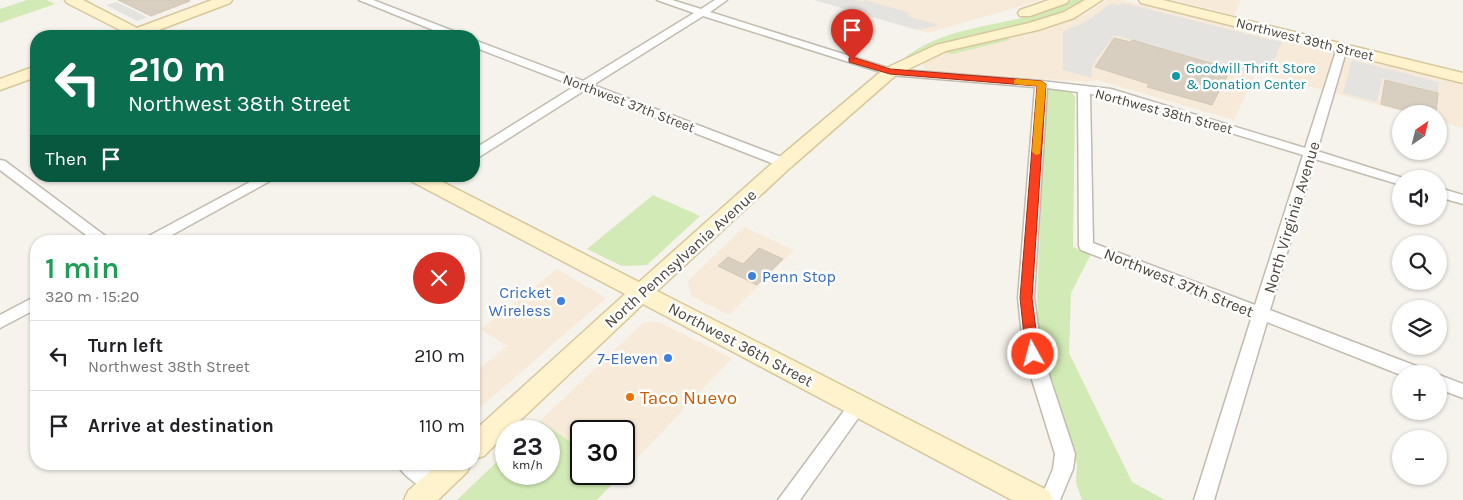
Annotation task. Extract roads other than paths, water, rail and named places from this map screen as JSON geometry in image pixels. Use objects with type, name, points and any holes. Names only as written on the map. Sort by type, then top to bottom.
[{"type":"main road","points":[[72,0],[126,30]]},
{"type":"main road","points":[[148,30],[225,0]]},
{"type":"main road","points":[[1012,16],[1044,8],[1062,0]]},
{"type":"main road","name":"North Pennsylvania Avenue","points":[[480,442],[569,358],[784,162],[890,72],[942,48],[1033,26],[1069,15],[1095,0]]},
{"type":"main road","name":"Northwest 39th Street","points":[[1146,0],[1463,78]]},
{"type":"main road","name":"North Pennsylvania Avenue","points":[[890,72],[896,59],[915,46],[944,33]]},
{"type":"main road","points":[[0,85],[30,73]]},
{"type":"main road","name":"Northwest 36th Street","points":[[435,182],[1039,500]]},
{"type":"main road","points":[[426,492],[450,470]]},
{"type":"street","points":[[364,0],[442,30]]},
{"type":"street","name":"Northwest 38th Street","points":[[662,0],[890,72],[1041,84],[1111,93],[1392,177]]},
{"type":"street","points":[[480,150],[722,0]]},
{"type":"street","name":"Northwest 37th Street","points":[[480,45],[784,162]]},
{"type":"street","name":"North Virginia Avenue","points":[[1204,500],[1342,48]]},
{"type":"street","points":[[1041,84],[1026,298],[1033,354],[1065,454],[1063,469],[1050,500]]},
{"type":"street","name":"Northwest 37th Street","points":[[1084,90],[1086,246],[1394,365]]},
{"type":"street","points":[[0,164],[95,235]]},
{"type":"street","points":[[161,235],[261,182]]},
{"type":"street","points":[[1447,195],[1463,200]]},
{"type":"street","points":[[0,322],[30,305]]},
{"type":"street","points":[[1447,385],[1463,391]]},
{"type":"street","points":[[788,500],[858,405]]},
{"type":"street","points":[[410,470],[426,492]]},
{"type":"place","name":"Goodwill Thrift Store & Donation Center","points":[[1176,76]]},
{"type":"place","name":"Penn Stop","points":[[752,276]]},
{"type":"place","name":"Cricket Wireless","points":[[561,301]]},
{"type":"place","name":"7-Eleven","points":[[668,358]]},
{"type":"place","name":"Taco Nuevo","points":[[630,397]]}]
